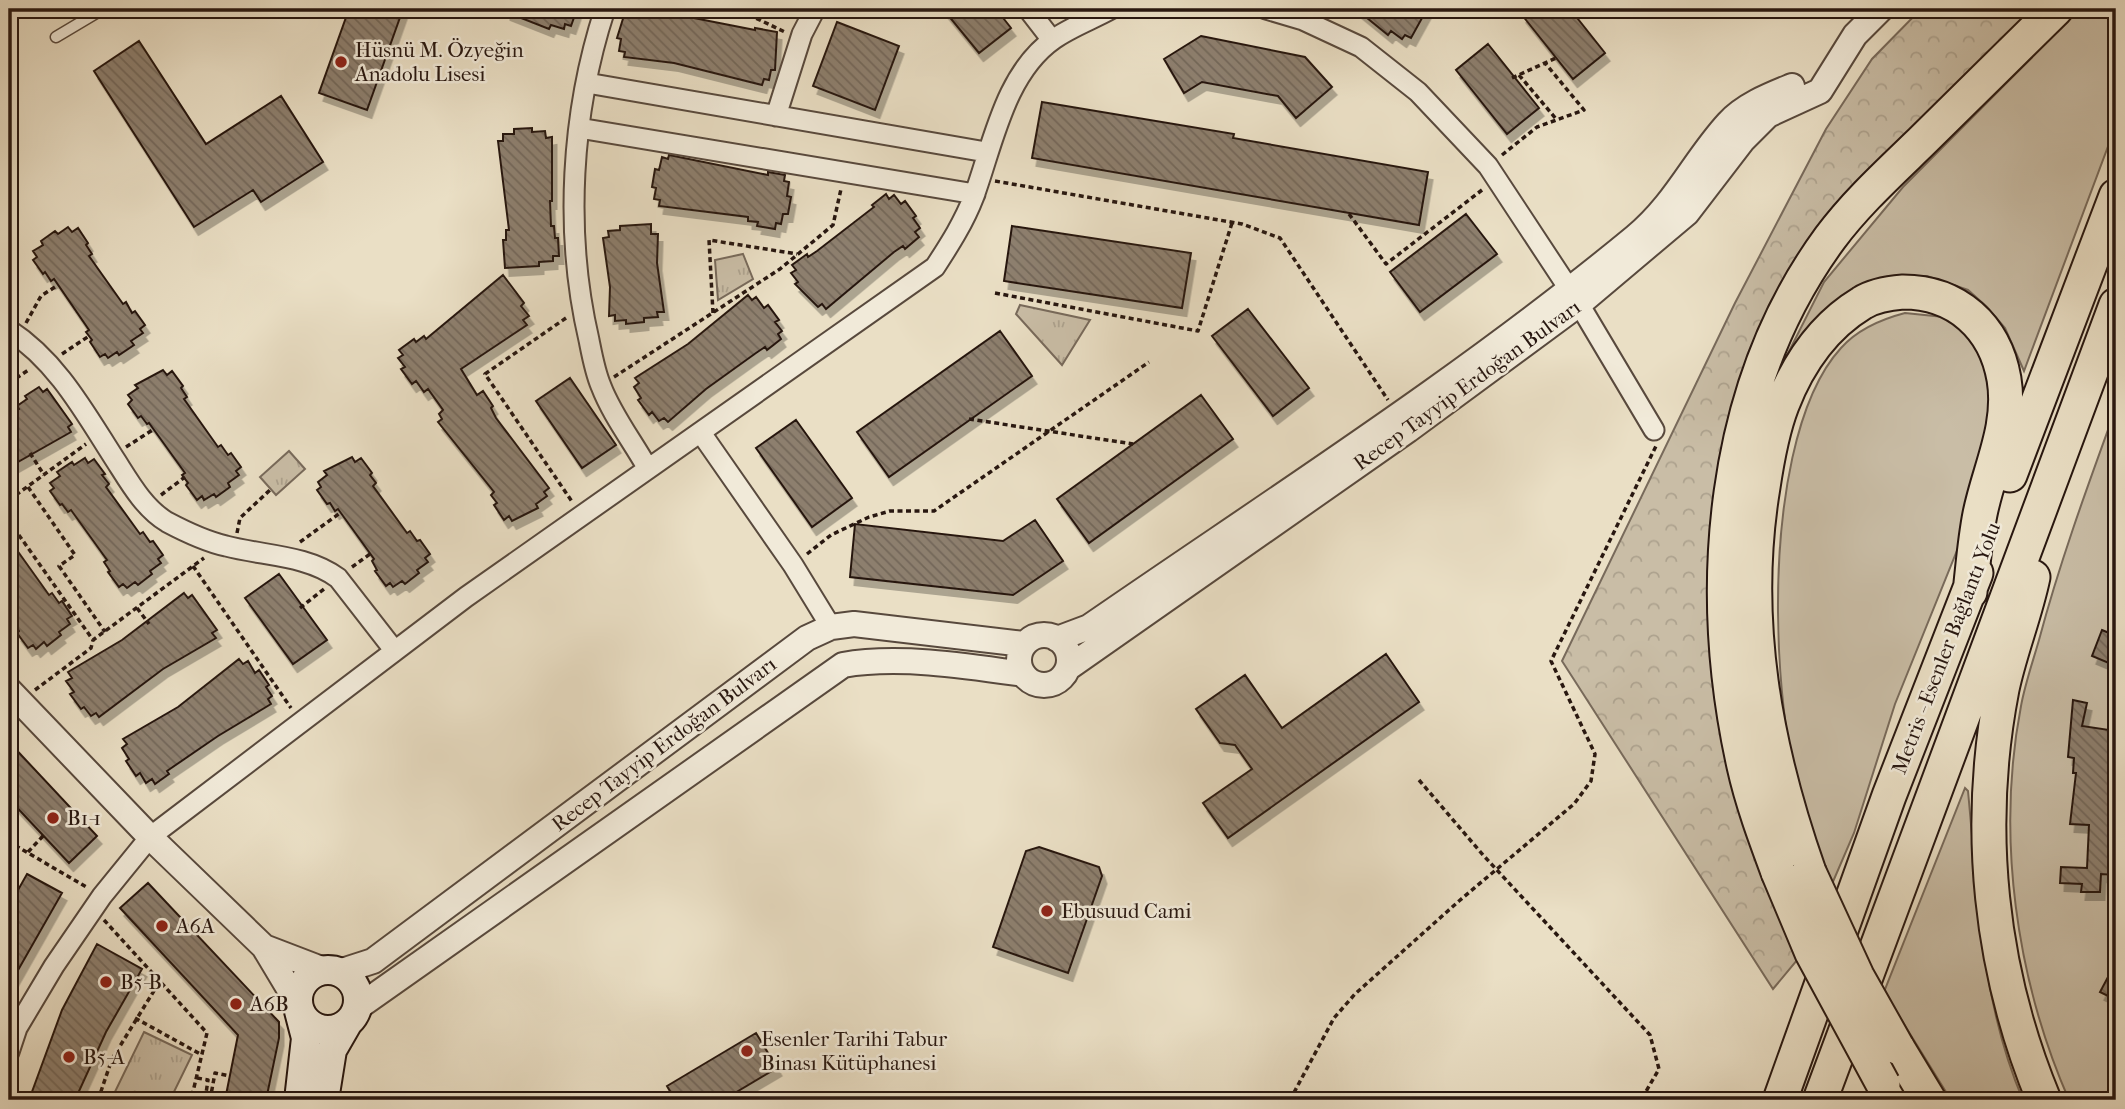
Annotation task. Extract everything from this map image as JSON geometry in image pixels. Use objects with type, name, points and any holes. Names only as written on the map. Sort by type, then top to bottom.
[{"type":"highway","points":[[1930,1100],[1793,872],[1744,768],[1732,706],[1726,630],[1728,520],[1744,425],[1757,381],[1784,315],[1832,236],[1877,185],[2056,9]]},
{"type":"highway","name":"Metris - Esenler Bağlantı Yolu","points":[[1780,1100],[1889,796],[1970,592],[2116,196]]},
{"type":"highway","points":[[1889,1092],[1812,953],[1793,872],[1784,798],[1757,664],[1755,589],[1760,504],[1769,447],[1793,379],[1822,338],[1839,320],[1865,301],[1893,293],[1923,292],[1951,301],[1977,319],[1991,340],[2000,362],[2005,383],[2003,428],[1980,512],[1970,592]]},
{"type":"highway","name":"Metris - Esenler Bağlantı Yolu","points":[[1820,1100],[2116,305]]},
{"type":"highway","points":[[2043,500],[2039,549],[2030,591],[2002,687],[1990,763],[1988,825],[1990,885],[2004,977],[2027,1060],[2043,1100]]},
{"type":"main road","points":[[298,1007],[304,1019],[320,1030],[329,1031],[352,1016],[356,989],[351,980],[331,971],[315,972],[302,985],[298,1007],[306,1038],[299,1100]]},
{"type":"main road","name":"Recep Tayyip Erdoğan Bulvarı","points":[[324,1100],[332,1050],[352,1016]]},
{"type":"street","points":[[605,9],[594,42],[579,128],[574,209],[581,307],[601,386],[648,469]]},
{"type":"street","points":[[776,116],[800,39],[815,9]]},
{"type":"street","points":[[1028,9],[1052,40]]},
{"type":"street","points":[[9,1052],[22,1019],[97,902],[150,837],[394,650],[935,267],[961,227],[977,186],[986,152],[1025,68],[1052,40],[1111,9]]},
{"type":"street","points":[[1266,9],[1303,20],[1361,47],[1418,92],[1493,172],[1573,296],[1655,438]]},
{"type":"street","name":"Recep Tayyip Erdoğan Bulvarı","points":[[1057,639],[1089,626],[1573,296],[1688,213],[1743,140],[1768,115],[1826,80],[1855,34],[1881,9]]},
{"type":"street","points":[[587,82],[986,152]]},
{"type":"street","points":[[579,128],[844,172],[977,186]]},
{"type":"street","name":"Recep Tayyip Erdoğan Bulvarı","points":[[1068,668],[1408,430],[1573,296]]},
{"type":"street","points":[[13,333],[47,361],[148,505],[166,521],[228,546],[310,563],[338,578],[394,650]]},
{"type":"street","points":[[701,433],[793,565],[831,627]]},
{"type":"street","name":"Recep Tayyip Erdoğan Bulvarı","points":[[331,971],[373,961],[807,638],[831,627],[853,624],[1024,644]]},
{"type":"street","points":[[1042,635],[1057,639],[1067,649],[1068,668],[1063,676],[1048,685],[1038,684],[1023,674],[1020,654],[1024,644],[1042,635]]},
{"type":"street","name":"Recep Tayyip Erdoğan Bulvarı","points":[[352,1016],[843,665],[864,661],[974,667],[1023,674]]},
{"type":"street","points":[[13,698],[150,837],[264,947],[298,1007]]},
{"type":"street","points":[[264,947],[331,971]]},
{"type":"lane","points":[[56,37],[103,9]]},
{"type":"path","points":[[743,9],[745,13],[800,39]]},
{"type":"path","points":[[1512,78],[1556,58]]},
{"type":"path","points":[[1349,214],[1386,264],[1493,172],[1537,127],[1584,110],[1545,63]]},
{"type":"path","points":[[1519,75],[1557,120]]},
{"type":"path","points":[[601,386],[799,254],[833,225],[844,172]]},
{"type":"path","points":[[977,186],[1232,223],[1280,238],[1398,415]]},
{"type":"path","points":[[995,293],[1199,331],[1232,223]]},
{"type":"path","points":[[713,313],[709,240],[799,254]]},
{"type":"path","points":[[13,333],[41,296],[58,285]]},
{"type":"path","points":[[581,307],[485,374],[581,516]]},
{"type":"path","points":[[9,383],[89,336]]},
{"type":"path","points":[[793,565],[831,534],[869,517],[890,511],[934,512],[1149,362]]},
{"type":"path","points":[[970,419],[1133,444]]},
{"type":"path","points":[[113,457],[154,429]]},
{"type":"path","points":[[9,500],[99,435]]},
{"type":"path","points":[[1290,1100],[1334,1018],[1355,994],[1574,804],[1591,782],[1595,754],[1551,661],[1655,438]]},
{"type":"path","points":[[30,453],[44,475]]},
{"type":"path","points":[[148,505],[184,477]]},
{"type":"path","points":[[28,487],[75,555],[59,566],[105,632]]},
{"type":"path","points":[[13,698],[91,648],[93,640],[193,566],[228,546],[240,518],[271,489]]},
{"type":"path","points":[[287,559],[292,548],[341,513]]},
{"type":"path","points":[[9,521],[93,640]]},
{"type":"path","points":[[193,566],[300,723]]},
{"type":"path","points":[[137,608],[149,625]]},
{"type":"path","points":[[9,633],[16,627]]},
{"type":"path","points":[[1419,780],[1650,1035],[1659,1069],[1641,1100]]},
{"type":"path","points":[[27,852],[43,836]]},
{"type":"path","points":[[9,846],[11,843],[27,852],[97,902],[160,981],[207,1033],[191,1100]]},
{"type":"path","points":[[9,865],[18,847]]},
{"type":"path","points":[[98,1100],[112,1059],[160,981]]},
{"type":"path","points":[[135,1018],[202,1055]]},
{"type":"path","points":[[207,1100],[215,1073],[230,1076]]},
{"type":"path","points":[[197,1078],[208,1080],[207,1100]]},
{"type":"path","points":[[77,1096],[85,1100]]},
{"type":"green space","points":[[1921,9],[2041,9],[1861,186],[1744,382],[1798,959],[1773,989],[1562,661],[1735,303],[1826,129],[1872,59]]},
{"type":"green space","points":[[2080,9],[2116,9],[2116,125],[2024,371],[2005,328],[1987,307],[1968,290],[1927,276],[1878,279],[1822,313],[1774,381],[1824,282],[1903,187]]},
{"type":"green space","points":[[743,254],[753,279],[718,300],[715,260]]},
{"type":"green space","points":[[1020,305],[1090,320],[1062,365],[1016,314]]},
{"type":"green space","points":[[1905,313],[1944,317],[1959,327],[1977,348],[1992,385],[1975,506],[1895,704],[1854,833],[1832,884],[1810,834],[1793,768],[1782,693],[1778,612],[1781,532],[1792,458],[1812,395],[1847,342],[1870,326]]},
{"type":"green space","points":[[2116,408],[2116,1100],[2069,1100],[2036,1006],[2024,956],[2011,856],[2010,805],[2023,698],[2075,523]]},
{"type":"green space","points":[[289,451],[305,469],[276,495],[260,477]]},
{"type":"green space","points":[[1965,788],[1968,791],[1979,909],[1990,987],[2009,1063],[2023,1100],[1951,1100],[1884,992]]},
{"type":"green space","points":[[144,1032],[192,1055],[170,1100],[111,1100]]},
{"type":"building","points":[[349,9],[403,9],[367,110],[319,93]]},
{"type":"building","points":[[506,9],[577,9],[571,26],[565,24],[564,29],[551,25],[549,29],[506,12]]},
{"type":"building","points":[[626,9],[648,9],[777,32],[775,70],[771,70],[769,80],[764,79],[762,85],[674,63],[624,57],[625,52],[619,51],[621,39],[617,38]]},
{"type":"building","points":[[943,9],[996,9],[1011,28],[979,53]]},
{"type":"building","points":[[1356,9],[1427,9],[1411,38],[1405,35],[1402,39],[1391,31],[1388,35]]},
{"type":"building","points":[[1529,9],[1570,9],[1605,53],[1573,79],[1522,15]]},
{"type":"building","points":[[837,22],[899,46],[875,110],[813,86]]},
{"type":"building","points":[[1201,36],[1305,57],[1332,87],[1296,118],[1278,96],[1202,82],[1184,93],[1164,59]]},
{"type":"building","points":[[139,41],[206,144],[281,96],[323,162],[261,202],[253,190],[194,227],[94,71]]},
{"type":"building","points":[[1488,44],[1539,108],[1507,134],[1456,70]]},
{"type":"building","points":[[1042,102],[1234,134],[1233,138],[1428,172],[1419,225],[1032,158]]},
{"type":"building","points":[[532,128],[532,132],[545,131],[546,138],[552,137],[551,226],[554,226],[555,238],[558,238],[559,256],[553,256],[553,261],[539,262],[539,266],[505,268],[503,240],[506,240],[506,230],[509,230],[498,141],[503,141],[503,134],[514,134],[514,129]]},
{"type":"building","points":[[669,155],[768,175],[768,172],[785,175],[784,181],[789,182],[787,196],[791,197],[788,214],[783,214],[781,224],[776,223],[775,229],[757,226],[758,222],[748,221],[748,217],[659,206],[660,200],[654,199],[656,188],[652,187],[655,169],[659,170],[662,157],[668,159]]},
{"type":"building","points":[[886,194],[889,199],[894,195],[901,204],[905,201],[916,216],[913,218],[920,228],[915,232],[919,237],[905,249],[903,246],[894,252],[826,309],[822,304],[818,307],[795,284],[798,282],[791,273],[796,270],[792,265],[807,254],[808,257],[817,251],[874,207],[872,205]]},
{"type":"building","points":[[1466,214],[1497,254],[1420,312],[1390,272]]},
{"type":"building","points":[[651,224],[651,234],[658,234],[657,263],[664,312],[657,312],[658,317],[644,318],[644,322],[626,324],[626,320],[615,321],[615,315],[609,316],[610,287],[603,238],[609,237],[608,231],[620,230],[620,226]]},
{"type":"building","points":[[1012,226],[1191,253],[1182,308],[1004,281]]},
{"type":"building","points":[[68,227],[72,232],[78,228],[88,243],[86,245],[92,254],[89,256],[123,304],[126,302],[132,313],[135,311],[145,325],[140,329],[143,333],[131,341],[134,345],[119,355],[117,352],[108,358],[105,354],[100,357],[90,342],[92,340],[86,332],[89,330],[54,279],[51,281],[45,272],[43,274],[33,260],[37,257],[33,251],[43,245],[41,241],[55,231],[58,234]]},
{"type":"building","points":[[503,275],[524,303],[521,306],[529,316],[523,320],[527,325],[461,369],[477,395],[483,391],[493,406],[491,408],[496,418],[549,488],[544,492],[547,496],[536,504],[538,508],[512,521],[509,516],[504,520],[494,505],[497,503],[491,495],[494,492],[438,422],[442,419],[439,414],[443,410],[428,389],[424,392],[416,381],[412,384],[401,369],[405,367],[398,358],[403,355],[399,350],[414,339],[416,342],[424,336],[426,339]]},
{"type":"building","points":[[748,295],[752,300],[756,297],[764,308],[768,305],[779,320],[775,322],[782,331],[778,334],[781,339],[767,350],[765,347],[756,353],[706,389],[668,422],[664,418],[659,421],[652,412],[649,415],[638,400],[641,398],[634,387],[639,383],[635,378],[688,344]]},
{"type":"building","points":[[1248,309],[1309,388],[1273,416],[1212,336]]},
{"type":"building","points":[[1000,331],[1032,376],[889,477],[857,432]]},
{"type":"building","points":[[163,370],[167,375],[172,371],[183,386],[181,388],[187,397],[184,399],[218,447],[221,445],[228,455],[231,453],[241,467],[236,471],[239,475],[228,483],[230,487],[216,497],[214,494],[204,500],[202,496],[197,500],[186,485],[188,483],[182,475],[185,473],[149,423],[141,416],[138,418],[128,404],[132,400],[128,395],[138,388],[135,385]]},
{"type":"building","points":[[570,378],[616,445],[582,468],[536,401]]},
{"type":"building","points":[[39,387],[43,392],[47,389],[72,424],[68,427],[71,432],[9,467],[9,416],[27,399],[25,396]]},
{"type":"building","points":[[1201,395],[1233,439],[1089,543],[1057,499]]},
{"type":"building","points":[[796,420],[852,498],[812,527],[756,448]]},
{"type":"building","points":[[352,457],[355,462],[361,458],[372,473],[370,475],[376,483],[373,486],[407,533],[410,531],[417,541],[420,540],[430,554],[425,558],[428,562],[417,570],[419,573],[405,584],[402,581],[393,587],[390,583],[386,586],[375,571],[377,570],[372,561],[374,559],[338,509],[335,511],[330,503],[327,504],[317,490],[321,487],[318,482],[327,475],[324,471]]},
{"type":"building","points":[[85,458],[88,463],[94,459],[105,474],[102,475],[109,484],[106,487],[140,534],[143,532],[150,542],[153,541],[163,555],[158,559],[161,563],[150,571],[152,574],[138,585],[135,582],[127,588],[123,584],[119,587],[108,572],[110,571],[104,562],[107,560],[71,510],[68,512],[60,505],[50,491],[54,488],[50,483],[60,476],[57,472],[72,462],[74,465]]},
{"type":"building","points":[[1035,520],[1063,561],[1013,595],[850,577],[855,524],[1003,541]]},
{"type":"building","points":[[9,539],[49,595],[52,593],[59,603],[62,601],[72,616],[67,619],[70,624],[59,632],[61,635],[47,646],[44,642],[36,649],[33,645],[28,648],[17,633],[19,631],[14,623],[16,621],[9,611]]},
{"type":"building","points":[[279,574],[327,640],[293,664],[245,598]]},
{"type":"building","points":[[184,593],[188,598],[192,595],[217,630],[212,633],[216,638],[163,669],[99,717],[96,713],[91,716],[84,707],[81,709],[70,694],[74,692],[66,681],[72,678],[68,672],[122,640]]},
{"type":"building","points":[[2102,630],[2116,636],[2116,666],[2092,656]]},
{"type":"building","points":[[1386,654],[1419,702],[1228,838],[1203,803],[1252,769],[1235,745],[1220,743],[1196,709],[1245,675],[1282,728]]},
{"type":"building","points":[[239,659],[243,664],[248,661],[255,673],[259,670],[269,685],[266,687],[272,696],[268,699],[271,704],[167,771],[169,774],[155,784],[152,779],[146,783],[140,773],[136,776],[126,761],[129,759],[122,748],[127,744],[123,739],[178,707]]},
{"type":"building","points":[[2073,700],[2087,703],[2082,726],[2116,731],[2113,817],[2116,818],[2116,875],[2101,874],[2100,892],[2081,892],[2082,884],[2060,883],[2061,867],[2087,868],[2089,825],[2070,824],[2076,773],[2073,773],[2074,758],[2068,757]]},
{"type":"building","name":"B1-1","points":[[9,742],[97,836],[69,863],[9,799]]},
{"type":"building","name":"Ebusuud Cami","points":[[1039,847],[1099,867],[1102,876],[1068,973],[993,947],[1026,851]]},
{"type":"building","points":[[27,874],[62,893],[9,986],[9,906]]},
{"type":"building","points":[[148,883],[279,1022],[279,1038],[266,1100],[225,1100],[238,1035],[120,908]]},
{"type":"building","points":[[97,944],[142,969],[106,1032],[75,1100],[29,1100],[62,1010]]},
{"type":"building","points":[[2116,962],[2116,1000],[2100,992]]},
{"type":"building","name":"Esenler Tarihi Tabur Binası Kütüphanesi","points":[[756,1033],[777,1068],[723,1100],[675,1100],[667,1086]]},
{"type":"place","name":"Hüsnü M. Özyeğin Anadolu Lisesi","points":[[341,62]]},
{"type":"place","name":"B1-1","points":[[53,818]]},
{"type":"place","name":"Ebusuud Cami","points":[[1047,911]]},
{"type":"place","name":"A6A","points":[[162,926]]},
{"type":"place","name":"B5-B","points":[[106,982]]},
{"type":"place","name":"A6B","points":[[236,1004]]},
{"type":"place","name":"Esenler Tarihi Tabur Binası Kütüphanesi","points":[[747,1051]]},
{"type":"place","name":"B5-A","points":[[69,1057]]}]
